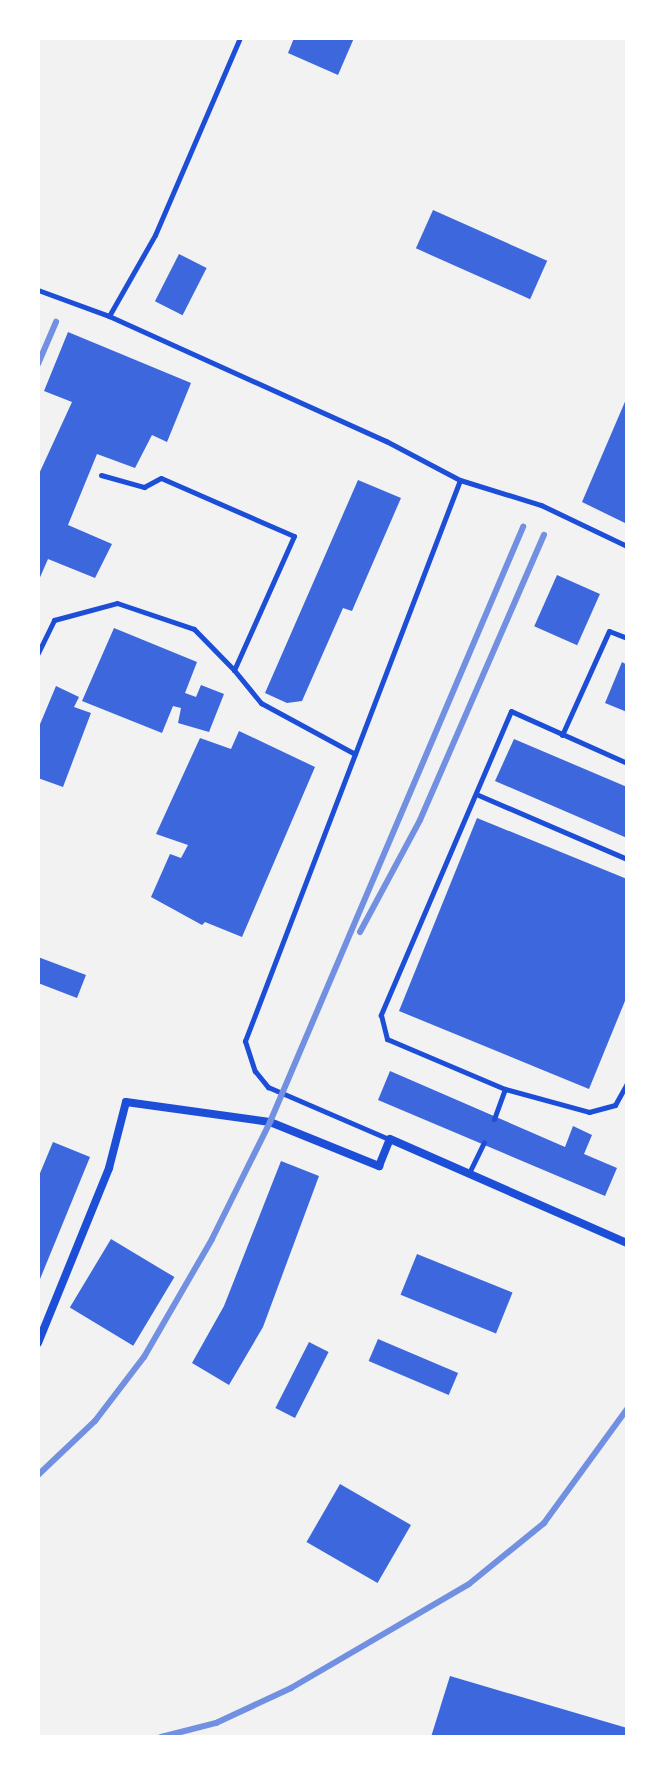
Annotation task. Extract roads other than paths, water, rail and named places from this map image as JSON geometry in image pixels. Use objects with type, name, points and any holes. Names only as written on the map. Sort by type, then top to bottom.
[{"type":"street","points":[[38,1343],[109,1168],[126,1102],[270,1122],[379,1166],[390,1139],[627,1243]]},
{"type":"lane","points":[[109,316],[155,235],[240,38]]},
{"type":"lane","points":[[38,290],[109,316],[386,441],[460,480],[541,505],[627,546]]},
{"type":"lane","points":[[101,475],[144,487],[161,478],[294,536],[234,670]]},
{"type":"lane","points":[[390,1139],[268,1087],[255,1071],[245,1041],[460,480]]},
{"type":"lane","points":[[38,653],[54,620],[117,603],[194,629],[261,703],[355,754]]},
{"type":"lane","points":[[562,735],[609,631],[627,638]]},
{"type":"lane","points":[[627,763],[511,711],[381,1015],[381,1029],[387,1039],[505,1089],[589,1112],[615,1105],[627,1083]]},
{"type":"lane","points":[[476,794],[627,859]]},
{"type":"lane","points":[[494,1119],[505,1089]]},
{"type":"lane","points":[[469,1173],[484,1142]]},
{"type":"railway","points":[[38,364],[56,322]]},
{"type":"railway","points":[[38,1475],[95,1421],[144,1357],[212,1239],[270,1122],[523,527]]},
{"type":"railway","points":[[360,932],[420,820],[544,535]]},
{"type":"railway","points":[[161,1737],[216,1723],[291,1688],[469,1584],[544,1523],[627,1409]]}]
